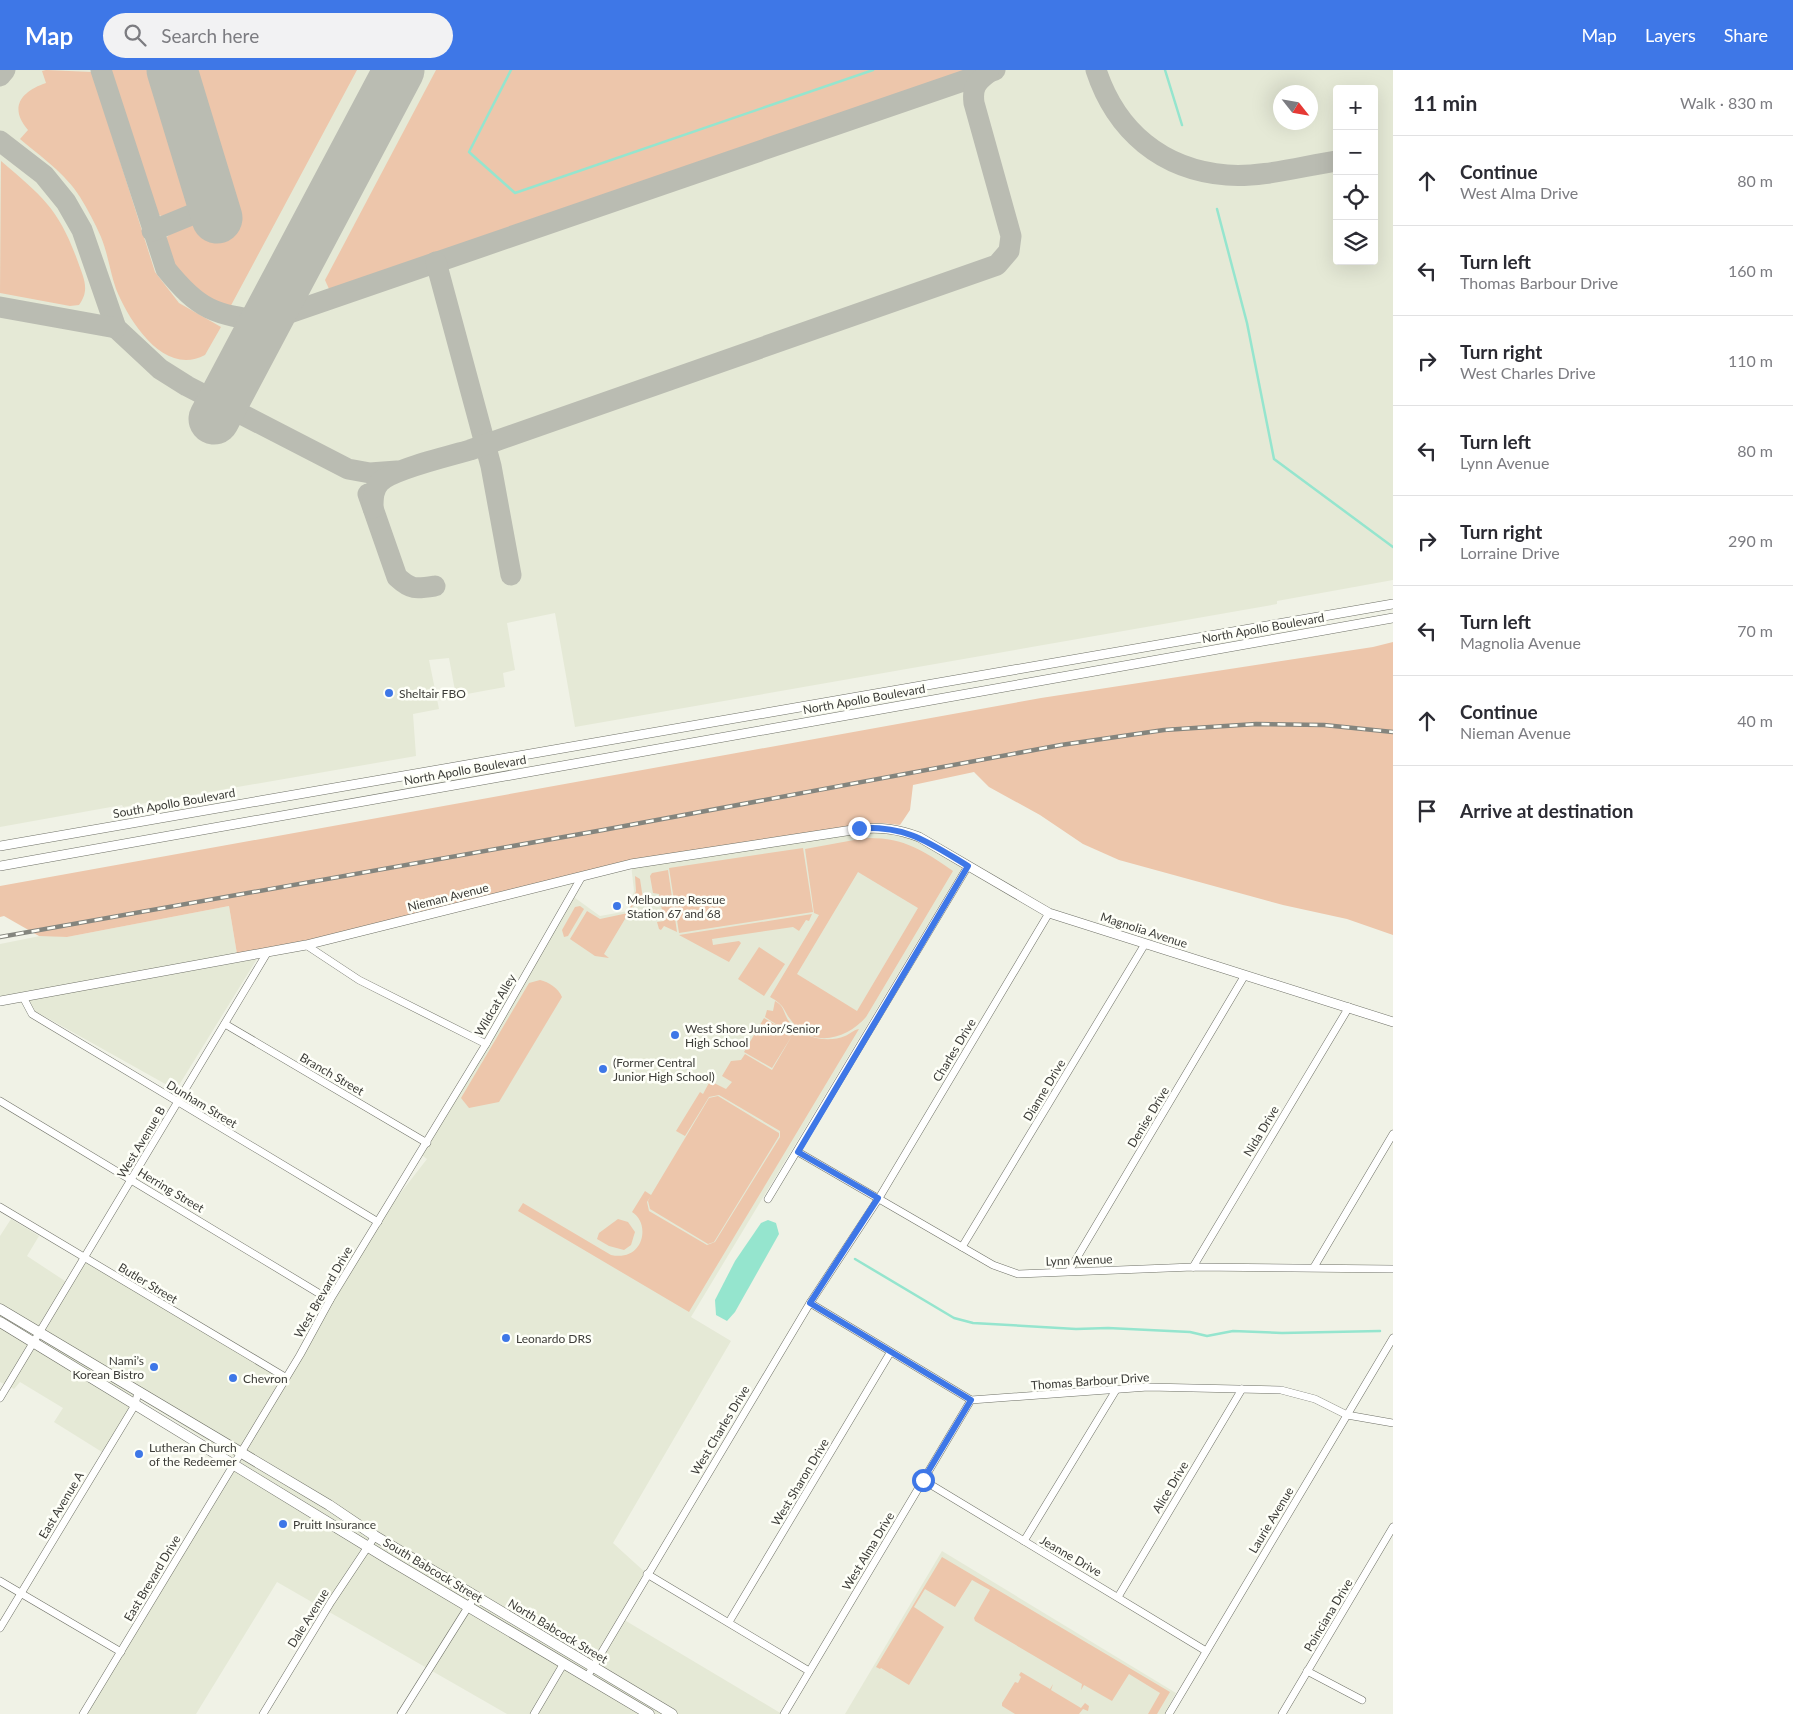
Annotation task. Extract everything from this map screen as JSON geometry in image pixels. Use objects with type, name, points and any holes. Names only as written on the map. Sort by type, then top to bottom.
[{"type":"main road","points":[[0,1309],[240,1452]]},
{"type":"main road","name":"South Babcock Street","points":[[0,1322],[649,1714]]},
{"type":"main road","name":"North Babcock Street","points":[[240,1452],[329,1505],[375,1536],[593,1666],[657,1709],[672,1714]]},
{"type":"street","name":"North Apollo Boulevard","points":[[353,785],[1393,604]]},
{"type":"street","name":"North Apollo Boulevard","points":[[0,866],[1393,618]]},
{"type":"street","name":"South Apollo Boulevard","points":[[0,846],[353,785]]},
{"type":"street","name":"Nieman Avenue","points":[[0,1001],[306,945],[631,864],[859,828],[882,827],[902,830]]},
{"type":"street","name":"Magnolia Avenue","points":[[902,830],[919,837],[1049,913],[1393,1022]]},
{"type":"street","points":[[768,1199],[798,1152],[968,866]]},
{"type":"street","name":"Wildcat Alley","points":[[427,1143],[581,878]]},
{"type":"street","name":"Charles Drive","points":[[878,1198],[1049,913]]},
{"type":"street","name":"Dianne Drive","points":[[962,1248],[1145,944]]},
{"type":"street","points":[[306,945],[359,980],[486,1044]]},
{"type":"street","name":"West Avenue B","points":[[0,1398],[267,953]]},
{"type":"street","name":"Denise Drive","points":[[1069,1271],[1245,976]]},
{"type":"street","name":"Dunham Street","points":[[23,997],[32,1014],[177,1103],[378,1222]]},
{"type":"street","name":"Nida Drive","points":[[1193,1267],[1349,1007]]},
{"type":"street","name":"Branch Street","points":[[225,1024],[427,1143]]},
{"type":"street","name":"Herring Street","points":[[0,1101],[131,1178],[330,1300]]},
{"type":"street","points":[[1314,1266],[1393,1134]]},
{"type":"street","name":"West Brevard Drive","points":[[240,1452],[330,1300],[427,1143]]},
{"type":"street","name":"Lynn Avenue","points":[[798,1152],[992,1265],[1018,1274],[1193,1267],[1314,1266],[1393,1269]]},
{"type":"street","name":"West Charles Drive","points":[[586,1677],[810,1303],[878,1198]]},
{"type":"street","name":"Butler Street","points":[[0,1207],[285,1377]]},
{"type":"street","points":[[810,1303],[971,1400]]},
{"type":"street","name":"Laurie Avenue","points":[[1169,1714],[1393,1338]]},
{"type":"street","name":"West Sharon Drive","points":[[729,1622],[890,1352]]},
{"type":"street","name":"Thomas Barbour Drive","points":[[971,1400],[1148,1388],[1281,1390],[1315,1399],[1347,1416],[1393,1423]]},
{"type":"street","name":"Alice Drive","points":[[1118,1597],[1242,1389]]},
{"type":"street","points":[[1024,1541],[1116,1390]]},
{"type":"street","name":"East Avenue A","points":[[0,1628],[135,1405],[138,1392]]},
{"type":"street","name":"West Alma Drive","points":[[784,1714],[971,1400]]},
{"type":"street","name":"East Brevard Drive","points":[[83,1714],[240,1452]]},
{"type":"street","name":"Jeanne Drive","points":[[923,1480],[1206,1651]]},
{"type":"street","name":"Poinciana Drive","points":[[1282,1714],[1393,1527]]},
{"type":"street","name":"Dale Avenue","points":[[263,1714],[331,1602],[375,1536]]},
{"type":"street","points":[[647,1574],[809,1671]]},
{"type":"street","points":[[0,1581],[121,1652]]},
{"type":"street","points":[[401,1714],[475,1596]]},
{"type":"street","points":[[534,1714],[564,1663]]},
{"type":"street","points":[[1307,1671],[1362,1700]]},
{"type":"shaded area","points":[[0,70],[1393,70],[1393,580],[1277,601],[1277,604],[575,727],[555,613],[507,623],[515,670],[503,673],[505,687],[456,696],[449,658],[429,660],[439,709],[413,714],[416,756],[123,807],[122,805],[0,827]]},
{"type":"shaded area","points":[[107,70],[159,70],[195,186],[191,204],[179,215],[164,217],[148,207]]},
{"type":"shaded area","points":[[186,70],[357,70],[228,311],[205,302],[192,293],[170,269],[164,256],[163,245],[169,235],[189,226],[230,214]]},
{"type":"shaded area","points":[[436,70],[966,70],[338,289],[329,289],[325,280]]},
{"type":"shaded area","points":[[42,71],[92,72],[155,272],[179,303],[221,327],[205,355],[190,360],[176,358],[162,352],[139,330],[116,289],[101,237],[80,197],[60,173],[20,139],[28,130],[19,114],[20,101],[30,90],[46,83]]},
{"type":"shaded area","points":[[1,161],[39,195],[64,229],[85,284],[84,294],[79,305],[70,306],[0,293]]},
{"type":"shaded area","points":[[1393,642],[1393,935],[1347,919],[1283,905],[1119,860],[1083,844],[1040,815],[989,787],[974,772],[913,785],[910,810],[900,825],[881,823],[858,825],[629,860],[306,941],[237,954],[229,906],[67,937],[39,936],[4,916],[0,917],[0,886],[1041,698],[1373,647]]},
{"type":"shaded area","points":[[859,829],[902,830],[964,864],[691,1317],[731,1341],[613,1543],[647,1574],[621,1618],[782,1714],[507,1714],[277,1582],[196,1714],[83,1714],[234,1457],[138,1398],[102,1452],[54,1422],[63,1408],[20,1382],[14,1389],[0,1382],[0,1236],[11,1219],[39,1236],[27,1256],[68,1283],[84,1257],[285,1377],[378,1222],[427,1159],[420,1154],[571,895],[600,916],[628,911],[634,891],[631,864]]},
{"type":"shaded area","points":[[865,838],[878,838],[902,842],[912,846],[953,871],[866,1017],[850,1030],[832,1038],[812,1036],[803,1032],[795,1025],[780,1004],[770,997],[819,915],[814,913],[805,849]],"holes":[[[858,872],[918,908],[857,1011],[797,974]]]},
{"type":"shaded area","points":[[803,848],[813,912],[679,933],[669,868]]},
{"type":"shaded area","points":[[668,870],[677,932],[664,926],[661,930],[659,929],[657,922],[664,921],[659,894],[653,893],[650,876],[652,873]]},
{"type":"shaded area","points":[[635,876],[640,879],[643,899],[637,899],[604,954],[609,958],[595,956],[570,939],[587,911],[600,919],[628,913],[636,891]]},
{"type":"shaded area","points":[[229,906],[237,954],[0,997],[0,944],[45,935],[67,937]]},
{"type":"shaded area","points":[[580,906],[584,909],[568,936],[564,937],[562,930],[575,907]]},
{"type":"shaded area","points":[[812,914],[809,921],[806,920],[799,931],[793,927],[712,939],[713,945],[739,941],[741,943],[729,962],[679,935]]},
{"type":"shaded area","points":[[759,947],[785,964],[764,996],[738,979]]},
{"type":"shaded area","points":[[257,959],[176,1090],[35,1011],[29,1000]]},
{"type":"shaded area","points":[[540,980],[553,986],[562,997],[499,1102],[469,1108],[461,1098],[529,983]]},
{"type":"shaded area","points":[[775,1001],[782,1007],[793,1026],[806,1035],[830,1039],[845,1036],[859,1029],[689,1312],[518,1211],[523,1203],[611,1255],[622,1256],[631,1253],[641,1240],[642,1232],[638,1217],[632,1212],[645,1191],[651,1195],[709,1098],[718,1096],[779,1133],[779,1136],[714,1242],[708,1244],[650,1209],[648,1201],[650,1197],[647,1202],[649,1211],[707,1245],[715,1242],[780,1137],[780,1131],[719,1095],[709,1097],[685,1136],[676,1131],[700,1092],[703,1094],[710,1081],[726,1089],[732,1082],[722,1076],[731,1061],[741,1060],[745,1054],[772,1070],[793,1034],[772,1068],[744,1052],[764,1018],[785,1030],[765,1017],[767,1010],[773,1011]]},
{"type":"shaded area","points":[[618,1219],[628,1222],[635,1232],[631,1245],[624,1250],[609,1246],[597,1239],[599,1233]]},
{"type":"shaded area","points":[[768,1220],[776,1223],[779,1234],[735,1312],[727,1321],[716,1315],[715,1300],[735,1261],[761,1223]]},
{"type":"shaded area","points":[[942,1551],[1176,1693],[1165,1714],[845,1714]]},
{"type":"shaded area","points":[[942,1557],[1170,1692],[1157,1714],[1148,1714],[1160,1693],[1129,1674],[1112,1701],[1084,1685],[1081,1690],[1082,1684],[975,1621],[974,1618],[990,1590],[972,1580],[955,1607],[925,1589],[914,1607],[944,1627],[909,1685],[881,1668],[876,1667]]},
{"type":"shaded area","points":[[1021,1672],[1050,1689],[1053,1684],[1051,1690],[1081,1708],[1085,1703],[1089,1706],[1088,1711],[1083,1709],[1079,1714],[1015,1714],[1002,1706],[1002,1703],[1015,1682],[1018,1683]]},
{"type":"waterway","points":[[511,70],[469,152],[515,193],[873,70]]},
{"type":"waterway","points":[[1165,70],[1182,125]]},
{"type":"waterway","points":[[1217,209],[1247,323],[1274,459],[1393,547]]},
{"type":"waterway","points":[[855,1259],[954,1318],[973,1323],[1076,1329],[1108,1328],[1190,1332],[1207,1336],[1233,1331],[1282,1333],[1380,1331]]},
{"type":"taxiway","points":[[0,76],[5,70]]},
{"type":"taxiway","points":[[101,70],[166,269],[188,294],[209,308],[233,316],[266,321],[995,70]]},
{"type":"taxiway","points":[[1096,70],[1105,92],[1129,129],[1162,156],[1182,165],[1204,172],[1227,175],[1253,175],[1333,162]]},
{"type":"taxiway","points":[[373,508],[376,488],[380,482],[397,472],[470,450],[997,265],[1009,251],[1011,236],[974,103],[976,86],[980,79],[988,73]]},
{"type":"taxiway","points":[[0,141],[44,175],[66,202],[82,230],[116,328],[160,369],[187,386],[348,469],[370,473],[397,471]]},
{"type":"taxiway","points":[[152,231],[213,206]]},
{"type":"taxiway","points":[[436,262],[491,466],[511,575]]},
{"type":"taxiway","points":[[0,307],[116,328]]},
{"type":"taxiway","points":[[368,494],[397,577],[414,588],[435,586]]},
{"type":"runway","points":[[172,70],[217,218]]},
{"type":"runway","points":[[214,419],[399,70]]},
{"type":"railway","points":[[0,937],[603,830],[1061,745],[1164,730],[1256,724],[1324,725],[1393,732]]},
{"type":"place","name":"Sheltair FBO","points":[[389,693]]},
{"type":"place","name":"Melbourne Rescue Station 67 and 68","points":[[617,906]]},
{"type":"place","name":"West Shore Junior/Senior High School","points":[[675,1035]]},
{"type":"place","name":"(Former Central Junior High School)","points":[[603,1069]]},
{"type":"place","name":"Leonardo DRS","points":[[506,1338]]},
{"type":"place","name":"Nami’s Korean Bistro","points":[[154,1367]]},
{"type":"place","name":"Chevron","points":[[233,1378]]},
{"type":"place","name":"Lutheran Church of the Redeemer","points":[[139,1454]]},
{"type":"place","name":"Pruitt Insurance","points":[[283,1524]]},
{"type":"route","points":[[859,828],[882,827],[902,830],[919,837],[968,866],[798,1152],[878,1198],[810,1303],[971,1400],[923,1480]]}]
